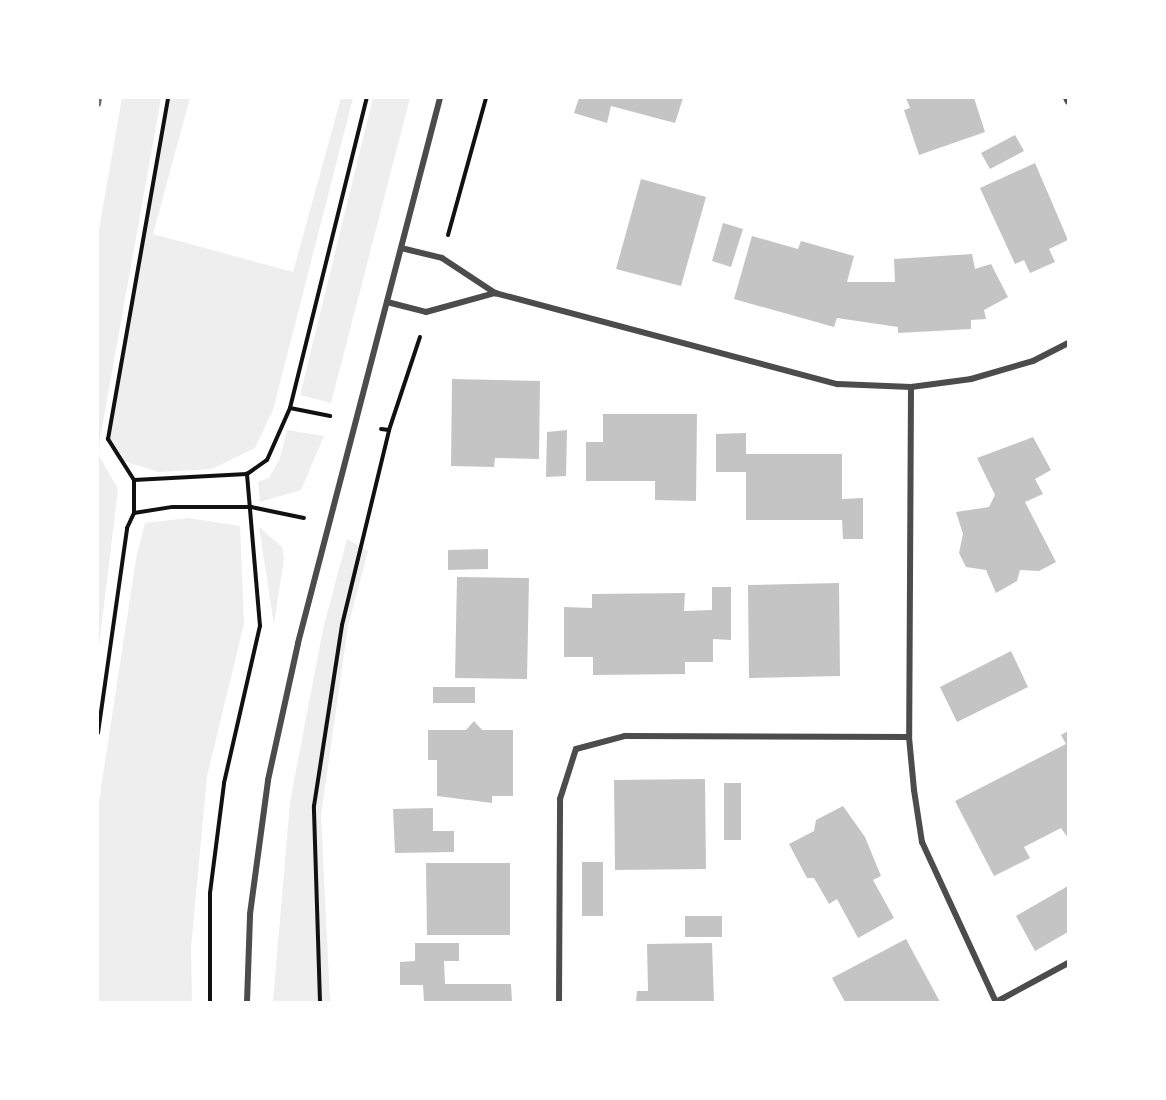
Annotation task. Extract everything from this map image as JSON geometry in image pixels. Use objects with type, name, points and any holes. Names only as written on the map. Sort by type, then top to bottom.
[{"type":"street","points":[[247,1002],[250,914],[268,780],[354,422],[440,98]]},
{"type":"street","points":[[1066,98],[1068,102]]},
{"type":"street","points":[[401,248],[442,258],[495,293],[838,384],[911,387],[971,379],[1033,361],[1068,343]]},
{"type":"street","points":[[387,302],[426,312],[495,293]]},
{"type":"street","points":[[911,387],[909,737],[922,842],[996,1002],[1068,963]]},
{"type":"street","points":[[559,1002],[560,799],[576,749],[625,736],[909,737]]},
{"type":"path","points":[[98,733],[134,513],[134,480],[108,439],[168,98]]},
{"type":"path","points":[[134,480],[247,474],[267,460],[290,408],[367,98]]},
{"type":"path","points":[[442,258],[486,98]]},
{"type":"path","points":[[320,1002],[314,806],[342,625],[389,430],[426,312]]},
{"type":"path","points":[[290,408],[389,430]]},
{"type":"path","points":[[210,1002],[210,893],[224,783],[260,626],[247,474]]},
{"type":"path","points":[[134,513],[173,507],[251,507],[330,523]]},
{"type":"shaded area","points":[[122,98],[161,98],[100,439],[99,456],[118,489],[98,655],[98,235]]},
{"type":"shaded area","points":[[168,98],[190,98],[153,234],[293,272],[341,98],[353,98],[273,410],[255,448],[212,469],[159,472],[117,459],[108,439]]},
{"type":"shaded area","points":[[373,98],[410,98],[331,403],[300,395]]},
{"type":"shaded area","points":[[287,430],[324,436],[301,490],[260,502],[258,482],[269,478],[280,458]]},
{"type":"shaded area","points":[[188,518],[240,526],[244,624],[207,776],[191,948],[192,1002],[98,1002],[98,808],[136,559],[145,523]]},
{"type":"shaded area","points":[[259,527],[282,547],[284,558],[274,625]]},
{"type":"shaded area","points":[[347,539],[368,551],[348,626],[321,815],[330,1002],[273,1002],[290,802],[323,629]]},
{"type":"building","points":[[579,98],[683,98],[675,123],[611,106],[607,123],[574,113]]},
{"type":"building","points":[[906,98],[974,98],[985,132],[919,155],[904,110],[910,108]]},
{"type":"building","points":[[1015,135],[1024,151],[990,169],[981,153]]},
{"type":"building","points":[[1035,163],[1068,240],[1049,249],[1055,262],[1030,273],[1024,260],[1015,264],[980,188]]},
{"type":"building","points":[[641,179],[706,197],[681,286],[616,269]]},
{"type":"building","points":[[723,223],[743,229],[731,267],[712,261]]},
{"type":"building","points":[[752,236],[798,249],[801,241],[854,256],[847,282],[895,282],[894,259],[972,254],[975,269],[991,264],[1008,297],[984,310],[986,319],[971,320],[971,329],[898,333],[898,327],[837,318],[834,327],[734,299]]},
{"type":"building","points":[[452,379],[540,381],[539,459],[495,458],[494,467],[451,466]]},
{"type":"building","points":[[603,414],[697,414],[696,501],[655,500],[655,481],[586,481],[586,442],[603,442]]},
{"type":"building","points":[[567,430],[566,476],[546,477],[547,432]]},
{"type":"building","points":[[746,433],[746,454],[842,454],[842,499],[863,498],[863,539],[843,539],[842,520],[746,520],[746,472],[716,472],[716,434]]},
{"type":"building","points":[[1033,437],[1051,470],[1035,479],[1043,494],[1025,502],[1056,562],[1039,571],[1020,570],[1017,581],[996,593],[986,570],[966,567],[959,553],[963,534],[956,512],[989,507],[995,495],[977,458]]},
{"type":"building","points":[[488,549],[488,569],[448,570],[448,550]]},
{"type":"building","points":[[457,577],[529,578],[527,679],[455,678]]},
{"type":"building","points":[[839,583],[840,676],[749,678],[748,585]]},
{"type":"building","points":[[712,587],[731,587],[731,640],[713,639],[713,662],[685,662],[685,674],[593,675],[593,657],[564,657],[564,607],[592,608],[592,594],[685,593],[684,611],[712,610]]},
{"type":"building","points":[[1011,651],[1028,687],[957,722],[940,687]]},
{"type":"building","points":[[433,687],[475,687],[475,703],[433,703]]},
{"type":"building","points":[[474,721],[482,730],[513,730],[513,796],[492,796],[492,803],[437,796],[437,760],[428,760],[428,730],[466,730]]},
{"type":"building","points":[[1068,731],[1068,838],[1061,828],[1024,847],[1030,858],[994,876],[955,801],[1066,744],[1061,735]]},
{"type":"building","points":[[705,779],[706,869],[615,870],[614,780]]},
{"type":"building","points":[[724,783],[741,783],[741,840],[724,840]]},
{"type":"building","points":[[843,806],[865,837],[881,876],[873,880],[894,918],[858,938],[837,899],[829,904],[814,878],[807,878],[789,844],[814,831],[816,820]]},
{"type":"building","points":[[433,808],[433,831],[454,831],[454,852],[395,853],[393,809]]},
{"type":"building","points":[[582,862],[603,862],[603,916],[582,916]]},
{"type":"building","points":[[426,863],[510,863],[510,935],[427,935]]},
{"type":"building","points":[[1068,886],[1068,932],[1035,951],[1016,916]]},
{"type":"building","points":[[685,916],[722,916],[722,937],[685,937]]},
{"type":"building","points":[[906,939],[940,1002],[845,1002],[832,978]]},
{"type":"building","points":[[415,943],[459,943],[459,961],[444,961],[445,984],[511,984],[512,1002],[424,1002],[423,985],[400,985],[400,962],[415,961]]},
{"type":"building","points":[[712,943],[714,1002],[636,1002],[637,991],[648,991],[647,944]]},
{"type":"railway","points":[[98,104],[99,98]]}]
